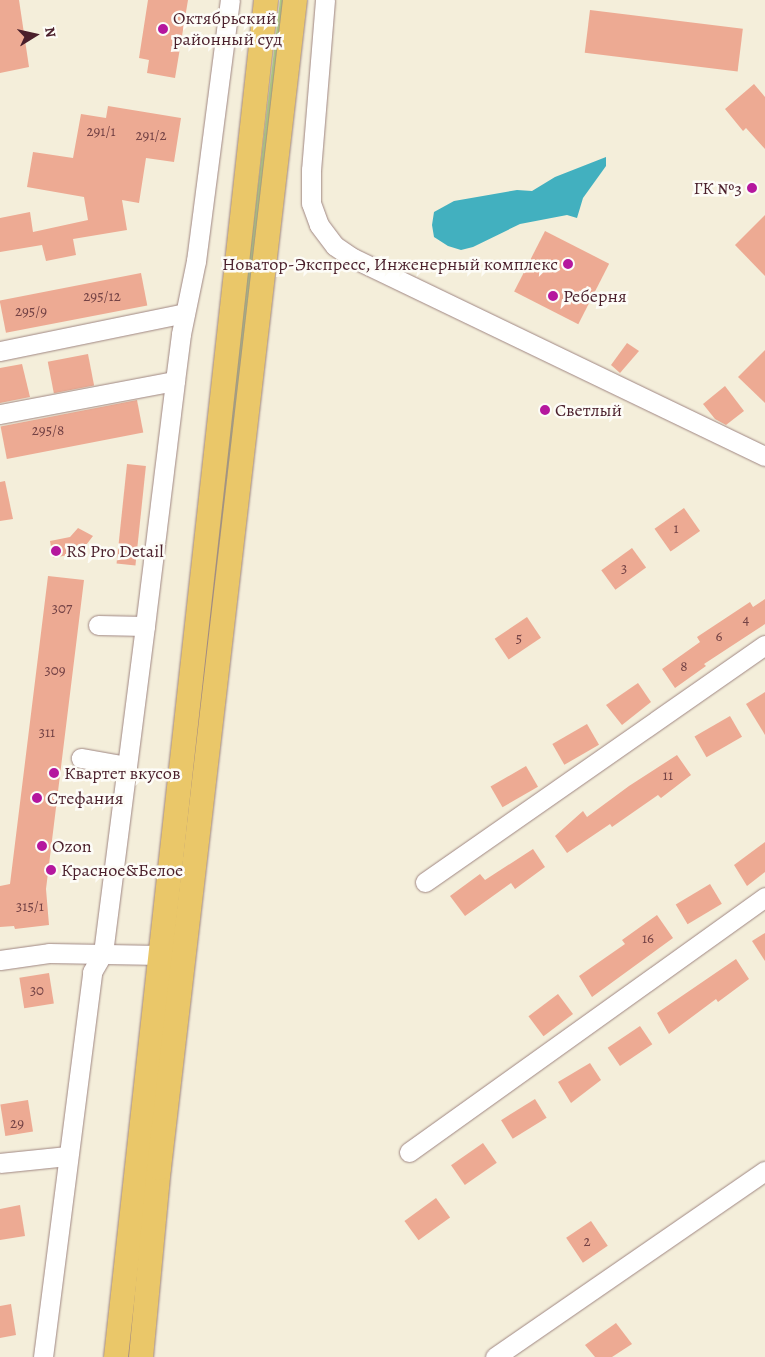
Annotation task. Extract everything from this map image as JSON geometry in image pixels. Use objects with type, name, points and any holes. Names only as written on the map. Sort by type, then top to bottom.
[{"type":"main road","points":[[141,1357],[148,1166],[161,956],[266,0]]},
{"type":"main road","points":[[116,1357],[148,1166],[209,744],[294,0]]},
{"type":"street","points":[[40,1357],[92,972],[103,953],[175,381],[185,313],[196,261],[230,0]]},
{"type":"street","points":[[325,0],[311,170],[311,202],[319,225],[335,246],[353,258],[765,456]]},
{"type":"street","points":[[0,351],[185,313]]},
{"type":"street","points":[[0,414],[175,381]]},
{"type":"street","points":[[98,624],[145,626]]},
{"type":"street","points":[[425,882],[765,644]]},
{"type":"street","points":[[184,743],[198,737],[209,744]]},
{"type":"street","points":[[81,758],[127,766]]},
{"type":"street","points":[[409,1152],[765,897]]},
{"type":"street","points":[[0,960],[49,953],[161,956]]},
{"type":"street","points":[[0,1163],[68,1156]]},
{"type":"street","points":[[495,1357],[765,1171]]},
{"type":"green space","points":[[280,0],[286,0],[201,731],[194,727]]},
{"type":"water","points":[[606,157],[606,166],[583,198],[577,218],[567,215],[520,224],[473,247],[461,250],[448,246],[434,237],[432,225],[434,212],[454,201],[517,190],[532,191],[555,177]]},
{"type":"building","points":[[0,0],[19,0],[29,67],[0,73]]},
{"type":"building","name":"Октябрьский районный суд","points":[[148,0],[188,0],[175,78],[147,73],[149,60],[139,58]]},
{"type":"building","points":[[590,10],[743,29],[738,71],[585,53]]},
{"type":"building","points":[[754,84],[765,97],[765,149],[746,128],[743,131],[725,109]]},
{"type":"building","points":[[108,106],[181,118],[174,162],[146,158],[139,203],[122,200],[127,230],[73,239],[76,255],[46,261],[42,245],[0,252],[0,218],[30,212],[33,232],[88,220],[84,197],[27,187],[33,152],[73,158],[81,114],[106,118]]},
{"type":"building","points":[[765,215],[765,276],[735,245]]},
{"type":"building","points":[[545,231],[609,264],[578,324],[514,292]]},
{"type":"building","points":[[141,273],[147,305],[6,333],[0,300]]},
{"type":"building","points":[[627,343],[639,351],[620,373],[611,365]]},
{"type":"building","points":[[765,350],[765,403],[738,377]]},
{"type":"building","points":[[88,354],[94,385],[54,393],[48,362]]},
{"type":"building","points":[[22,364],[30,397],[0,403],[0,368]]},
{"type":"building","points":[[725,386],[744,411],[726,425],[715,419],[703,404]]},
{"type":"building","points":[[137,400],[143,432],[7,459],[1,427]]},
{"type":"building","points":[[127,464],[146,466],[135,565],[117,563]]},
{"type":"building","points":[[5,481],[13,519],[0,521],[0,482]]},
{"type":"building","points":[[684,508],[700,531],[671,552],[655,529]]},
{"type":"building","points":[[78,528],[93,536],[83,549],[73,554],[53,558],[50,541],[70,537]]},
{"type":"building","points":[[632,548],[646,567],[615,590],[601,570]]},
{"type":"building","points":[[48,576],[84,580],[46,889],[49,925],[15,929],[14,926],[0,927],[0,886],[10,884]]},
{"type":"building","points":[[765,599],[765,624],[704,664],[706,666],[675,688],[662,669],[700,642],[697,637],[750,602],[753,607]]},
{"type":"building","points":[[527,617],[541,638],[509,660],[495,639]]},
{"type":"building","points":[[638,683],[651,702],[622,725],[606,705]]},
{"type":"building","points":[[765,692],[765,735],[746,704]]},
{"type":"building","points":[[730,716],[742,737],[706,757],[694,736]]},
{"type":"building","points":[[587,724],[599,745],[564,765],[552,744]]},
{"type":"building","points":[[677,755],[691,775],[661,798],[658,795],[612,827],[610,824],[567,853],[555,836],[583,811],[587,817],[629,786]]},
{"type":"building","points":[[526,766],[538,787],[502,807],[490,786]]},
{"type":"building","points":[[765,842],[765,872],[747,886],[734,865]]},
{"type":"building","points":[[533,849],[545,867],[515,889],[511,883],[465,916],[450,896],[480,874],[485,880]]},
{"type":"building","points":[[710,884],[722,904],[688,924],[676,905]]},
{"type":"building","points":[[657,915],[673,938],[592,997],[579,976],[625,944],[622,940]]},
{"type":"building","points":[[765,933],[765,961],[752,941]]},
{"type":"building","points":[[736,959],[749,979],[718,1002],[716,999],[669,1034],[657,1013]]},
{"type":"building","points":[[49,973],[54,1004],[24,1008],[19,978]]},
{"type":"building","points":[[558,994],[573,1014],[543,1036],[528,1016]]},
{"type":"building","points":[[640,1026],[652,1044],[620,1066],[608,1048]]},
{"type":"building","points":[[590,1063],[601,1080],[571,1103],[558,1082]]},
{"type":"building","points":[[535,1099],[547,1118],[513,1139],[501,1120]]},
{"type":"building","points":[[28,1100],[33,1132],[5,1136],[0,1104]]},
{"type":"building","points":[[483,1143],[497,1163],[465,1185],[451,1165]]},
{"type":"building","points":[[436,1198],[450,1217],[419,1240],[404,1221]]},
{"type":"building","points":[[20,1205],[25,1236],[0,1240],[0,1209]]},
{"type":"building","points":[[591,1221],[608,1246],[583,1263],[566,1238]]},
{"type":"building","points":[[11,1304],[16,1335],[0,1338],[0,1306]]},
{"type":"building","points":[[616,1323],[632,1344],[612,1357],[595,1357],[585,1345]]},
{"type":"place","name":"Октябрьский районный суд","points":[[163,29]]},
{"type":"place","name":"ГК №3","points":[[752,188]]},
{"type":"place","name":"Новатор-Экспресс, Инженерный комплекс","points":[[568,264]]},
{"type":"place","name":"Реберня","points":[[553,296]]},
{"type":"place","name":"Светлый","points":[[545,410]]},
{"type":"place","name":"RS Pro Detail","points":[[56,551]]},
{"type":"place","name":"Квартет вкусов","points":[[54,773]]},
{"type":"place","name":"Стефания","points":[[37,798]]},
{"type":"place","name":"Ozon","points":[[42,846]]},
{"type":"place","name":"Красное&Белое","points":[[51,870]]}]
